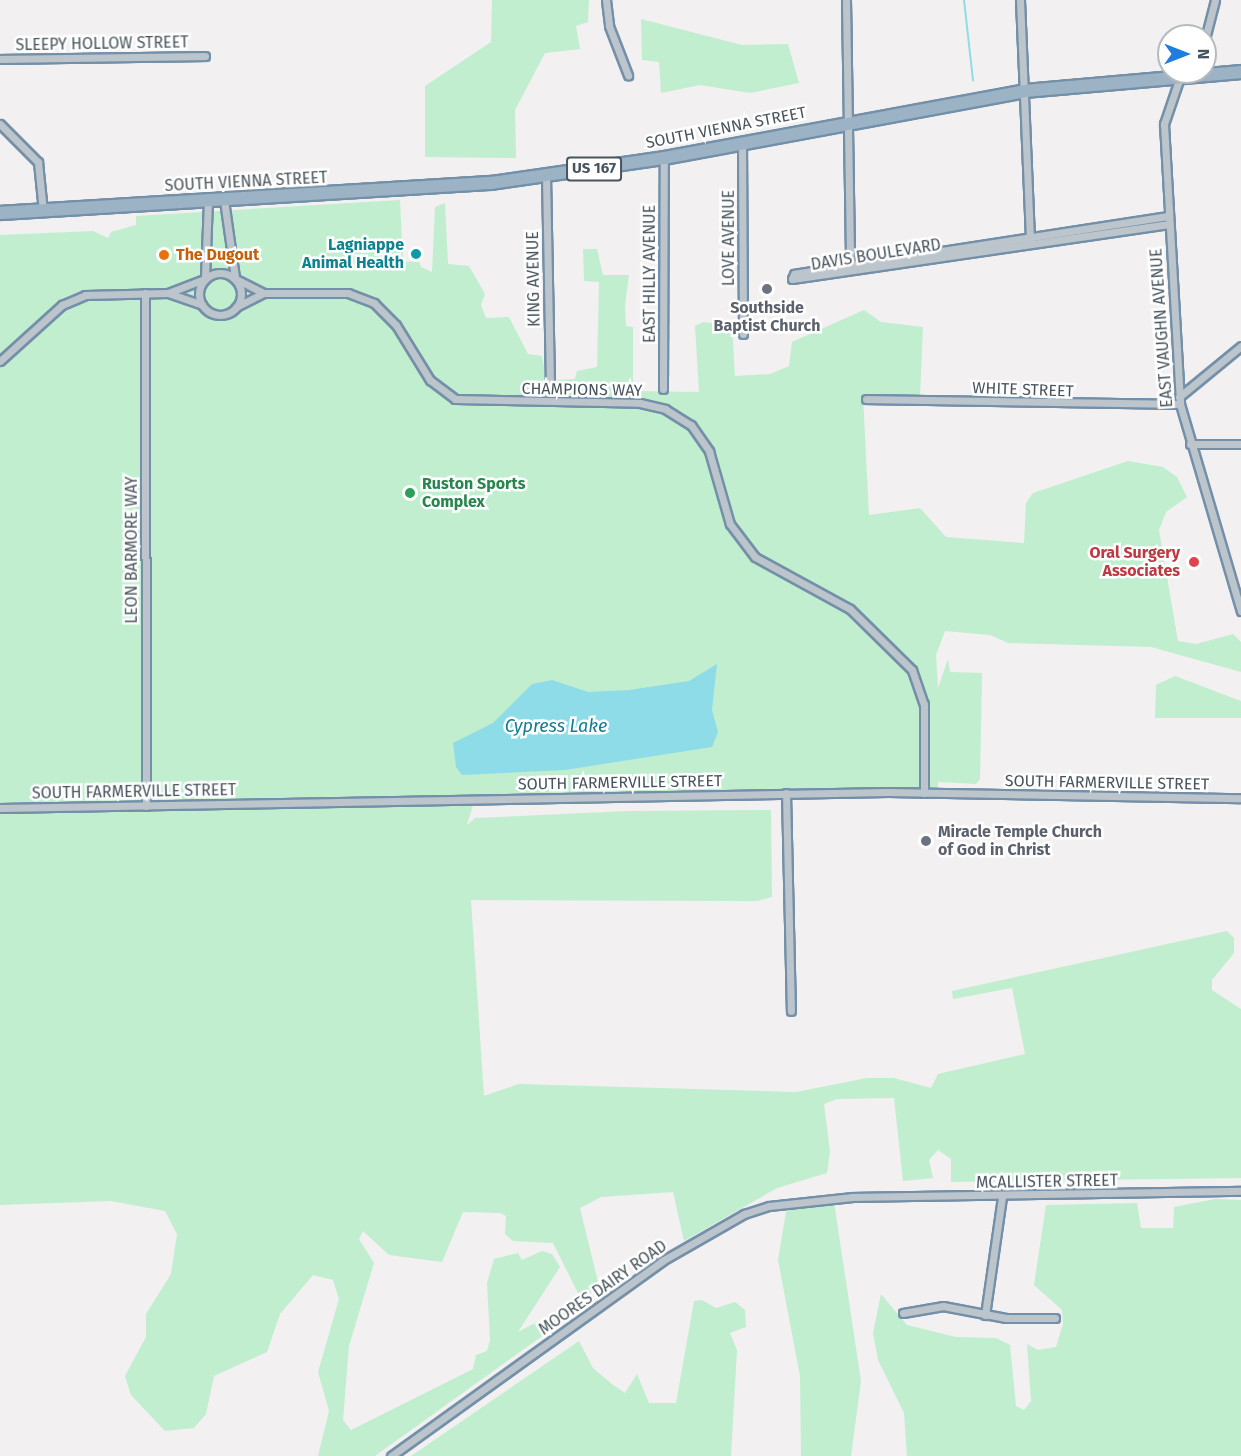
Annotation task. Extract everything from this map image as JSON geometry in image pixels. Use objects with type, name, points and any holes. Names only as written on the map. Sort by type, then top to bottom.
[{"type":"highway","name":"SOUTH VIENNA STREET","points":[[1217,72],[1241,72]]},
{"type":"highway","name":"SOUTH VIENNA STREET","points":[[0,213],[224,200],[546,176],[664,158],[846,122],[1025,91],[1157,76]]},
{"type":"street","points":[[606,0],[606,16],[628,75]]},
{"type":"street","points":[[846,0],[846,122],[850,269]]},
{"type":"street","points":[[1020,0],[1030,242]]},
{"type":"street","points":[[1209,24],[1215,0]]},
{"type":"street","name":"SLEEPY HOLLOW STREET","points":[[0,59],[205,56]]},
{"type":"street","name":"EAST VAUGHN AVENUE","points":[[1178,84],[1164,124],[1179,401],[1241,611]]},
{"type":"street","points":[[0,124],[38,162],[43,211]]},
{"type":"street","name":"LOVE AVENUE","points":[[742,142],[743,334]]},
{"type":"street","name":"EAST HILLY AVENUE","points":[[663,390],[664,158]]},
{"type":"street","name":"KING AVENUE","points":[[546,176],[550,381]]},
{"type":"street","points":[[224,200],[240,295],[235,308]]},
{"type":"street","points":[[202,305],[208,201]]},
{"type":"street","name":"DAVIS BOULEVARD","points":[[1030,242],[1168,216]]},
{"type":"street","name":"DAVIS BOULEVARD","points":[[850,269],[792,279],[1030,242],[1169,224]]},
{"type":"street","name":"CHAMPIONS WAY","points":[[168,293],[204,278],[236,278],[263,292],[348,293],[374,303],[396,325],[430,380],[455,399],[640,404],[664,409],[691,425],[709,451],[730,524],[755,557],[850,609],[912,670],[924,704],[924,792]]},
{"type":"street","name":"CHAMPIONS WAY","points":[[0,361],[72,299],[168,293],[202,305],[218,316],[263,292]]},
{"type":"street","name":"LEON BARMORE WAY","points":[[145,293],[146,806]]},
{"type":"street","points":[[1179,401],[1241,346]]},
{"type":"street","name":"WHITE STREET","points":[[866,399],[1179,401]]},
{"type":"street","points":[[1190,444],[1241,444]]},
{"type":"street","name":"SOUTH FARMERVILLE STREET","points":[[0,808],[924,792],[1241,798]]},
{"type":"street","points":[[786,794],[790,1011]]},
{"type":"street","name":"MCALLISTER STREET","points":[[853,1197],[1002,1197],[1241,1191]]},
{"type":"street","name":"MOORES DAIRY ROAD","points":[[391,1456],[620,1288],[744,1214],[793,1201],[853,1197]]},
{"type":"street","points":[[985,1316],[1002,1197]]},
{"type":"street","points":[[903,1312],[943,1306],[985,1316],[1055,1318]]},
{"type":"green space","points":[[492,0],[589,0],[588,22],[576,26],[580,49],[545,53],[515,110],[516,158],[425,157],[425,86],[491,42]]},
{"type":"green space","points":[[641,19],[742,45],[788,44],[799,83],[750,93],[700,85],[661,93],[659,62],[642,60]]},
{"type":"green space","name":"Ruston Sports Complex","points":[[400,200],[403,262],[419,261],[421,267],[432,272],[435,207],[445,203],[448,264],[469,266],[485,294],[481,305],[486,318],[509,317],[528,354],[542,356],[548,390],[556,390],[556,380],[575,379],[577,371],[597,367],[599,282],[584,281],[583,249],[597,249],[603,275],[629,275],[625,305],[626,326],[633,327],[633,391],[699,392],[695,326],[703,322],[732,326],[735,376],[770,374],[789,366],[792,342],[864,310],[881,322],[923,327],[920,397],[863,396],[869,515],[920,508],[946,537],[1024,543],[1026,503],[1033,493],[1128,461],[1163,467],[1177,477],[1187,497],[1166,512],[1159,530],[1178,641],[1196,644],[1233,634],[1241,642],[1241,672],[1151,647],[1008,643],[990,635],[945,631],[936,655],[938,688],[948,659],[950,672],[982,673],[980,779],[976,784],[938,782],[938,789],[0,803],[0,235],[93,231],[108,238],[111,232],[136,225],[136,216]]},
{"type":"green space","points":[[1175,676],[1241,701],[1241,718],[1155,718],[1156,685]]},
{"type":"green space","points":[[473,805],[467,825],[475,818],[628,811],[771,810],[772,897],[757,901],[471,900],[484,1096],[519,1084],[796,1092],[867,1078],[894,1078],[931,1088],[938,1074],[1025,1054],[1012,988],[953,999],[952,991],[1227,931],[1234,938],[1234,953],[1212,980],[1212,990],[1241,1009],[1241,1178],[951,1182],[951,1159],[938,1150],[929,1160],[933,1178],[903,1181],[894,1098],[837,1099],[824,1104],[830,1152],[827,1173],[777,1188],[684,1241],[673,1192],[601,1197],[580,1208],[598,1282],[583,1303],[553,1243],[513,1241],[505,1234],[506,1216],[500,1213],[463,1212],[442,1262],[389,1255],[363,1231],[359,1239],[374,1263],[349,1346],[343,1420],[351,1430],[473,1369],[476,1355],[487,1351],[490,1340],[487,1283],[494,1259],[518,1253],[522,1260],[542,1251],[552,1254],[560,1267],[518,1332],[573,1303],[577,1311],[375,1456],[318,1456],[329,1411],[318,1372],[339,1299],[333,1280],[313,1275],[280,1314],[267,1352],[214,1376],[206,1414],[194,1428],[165,1431],[131,1395],[125,1376],[146,1337],[146,1314],[171,1274],[177,1234],[165,1211],[111,1201],[0,1205],[0,812]]},
{"type":"green space","points":[[1215,1199],[1241,1200],[1241,1456],[907,1456],[904,1413],[878,1360],[873,1333],[881,1294],[907,1325],[956,1337],[996,1338],[1010,1345],[1016,1406],[1024,1410],[1031,1401],[1027,1344],[1038,1350],[1056,1347],[1063,1324],[1062,1310],[1034,1285],[1046,1205],[1137,1203],[1141,1228],[1173,1228],[1174,1207]]},
{"type":"green space","points":[[805,1202],[834,1202],[861,1381],[851,1456],[801,1456],[800,1376],[778,1260],[786,1212]]},
{"type":"green space","points":[[702,1300],[716,1308],[735,1302],[745,1310],[746,1327],[730,1333],[737,1350],[731,1456],[411,1456],[579,1341],[593,1368],[625,1393],[637,1374],[649,1403],[676,1403],[694,1301]]},
{"type":"water","name":"Cypress Lake","points":[[717,664],[712,710],[718,732],[712,747],[565,770],[462,775],[456,767],[453,743],[493,723],[532,684],[552,680],[588,692],[629,690],[689,681]]},
{"type":"waterway","points":[[964,0],[973,80]]},
{"type":"place","name":"Lagniappe Animal Health","points":[[416,254]]},
{"type":"place","name":"The Dugout","points":[[164,255]]},
{"type":"place","name":"Southside Baptist Church","points":[[767,289]]},
{"type":"place","name":"Ruston Sports Complex","points":[[410,493]]},
{"type":"place","name":"Oral Surgery Associates","points":[[1194,562]]},
{"type":"place","name":"Miracle Temple Church of God in Christ","points":[[926,841]]}]
